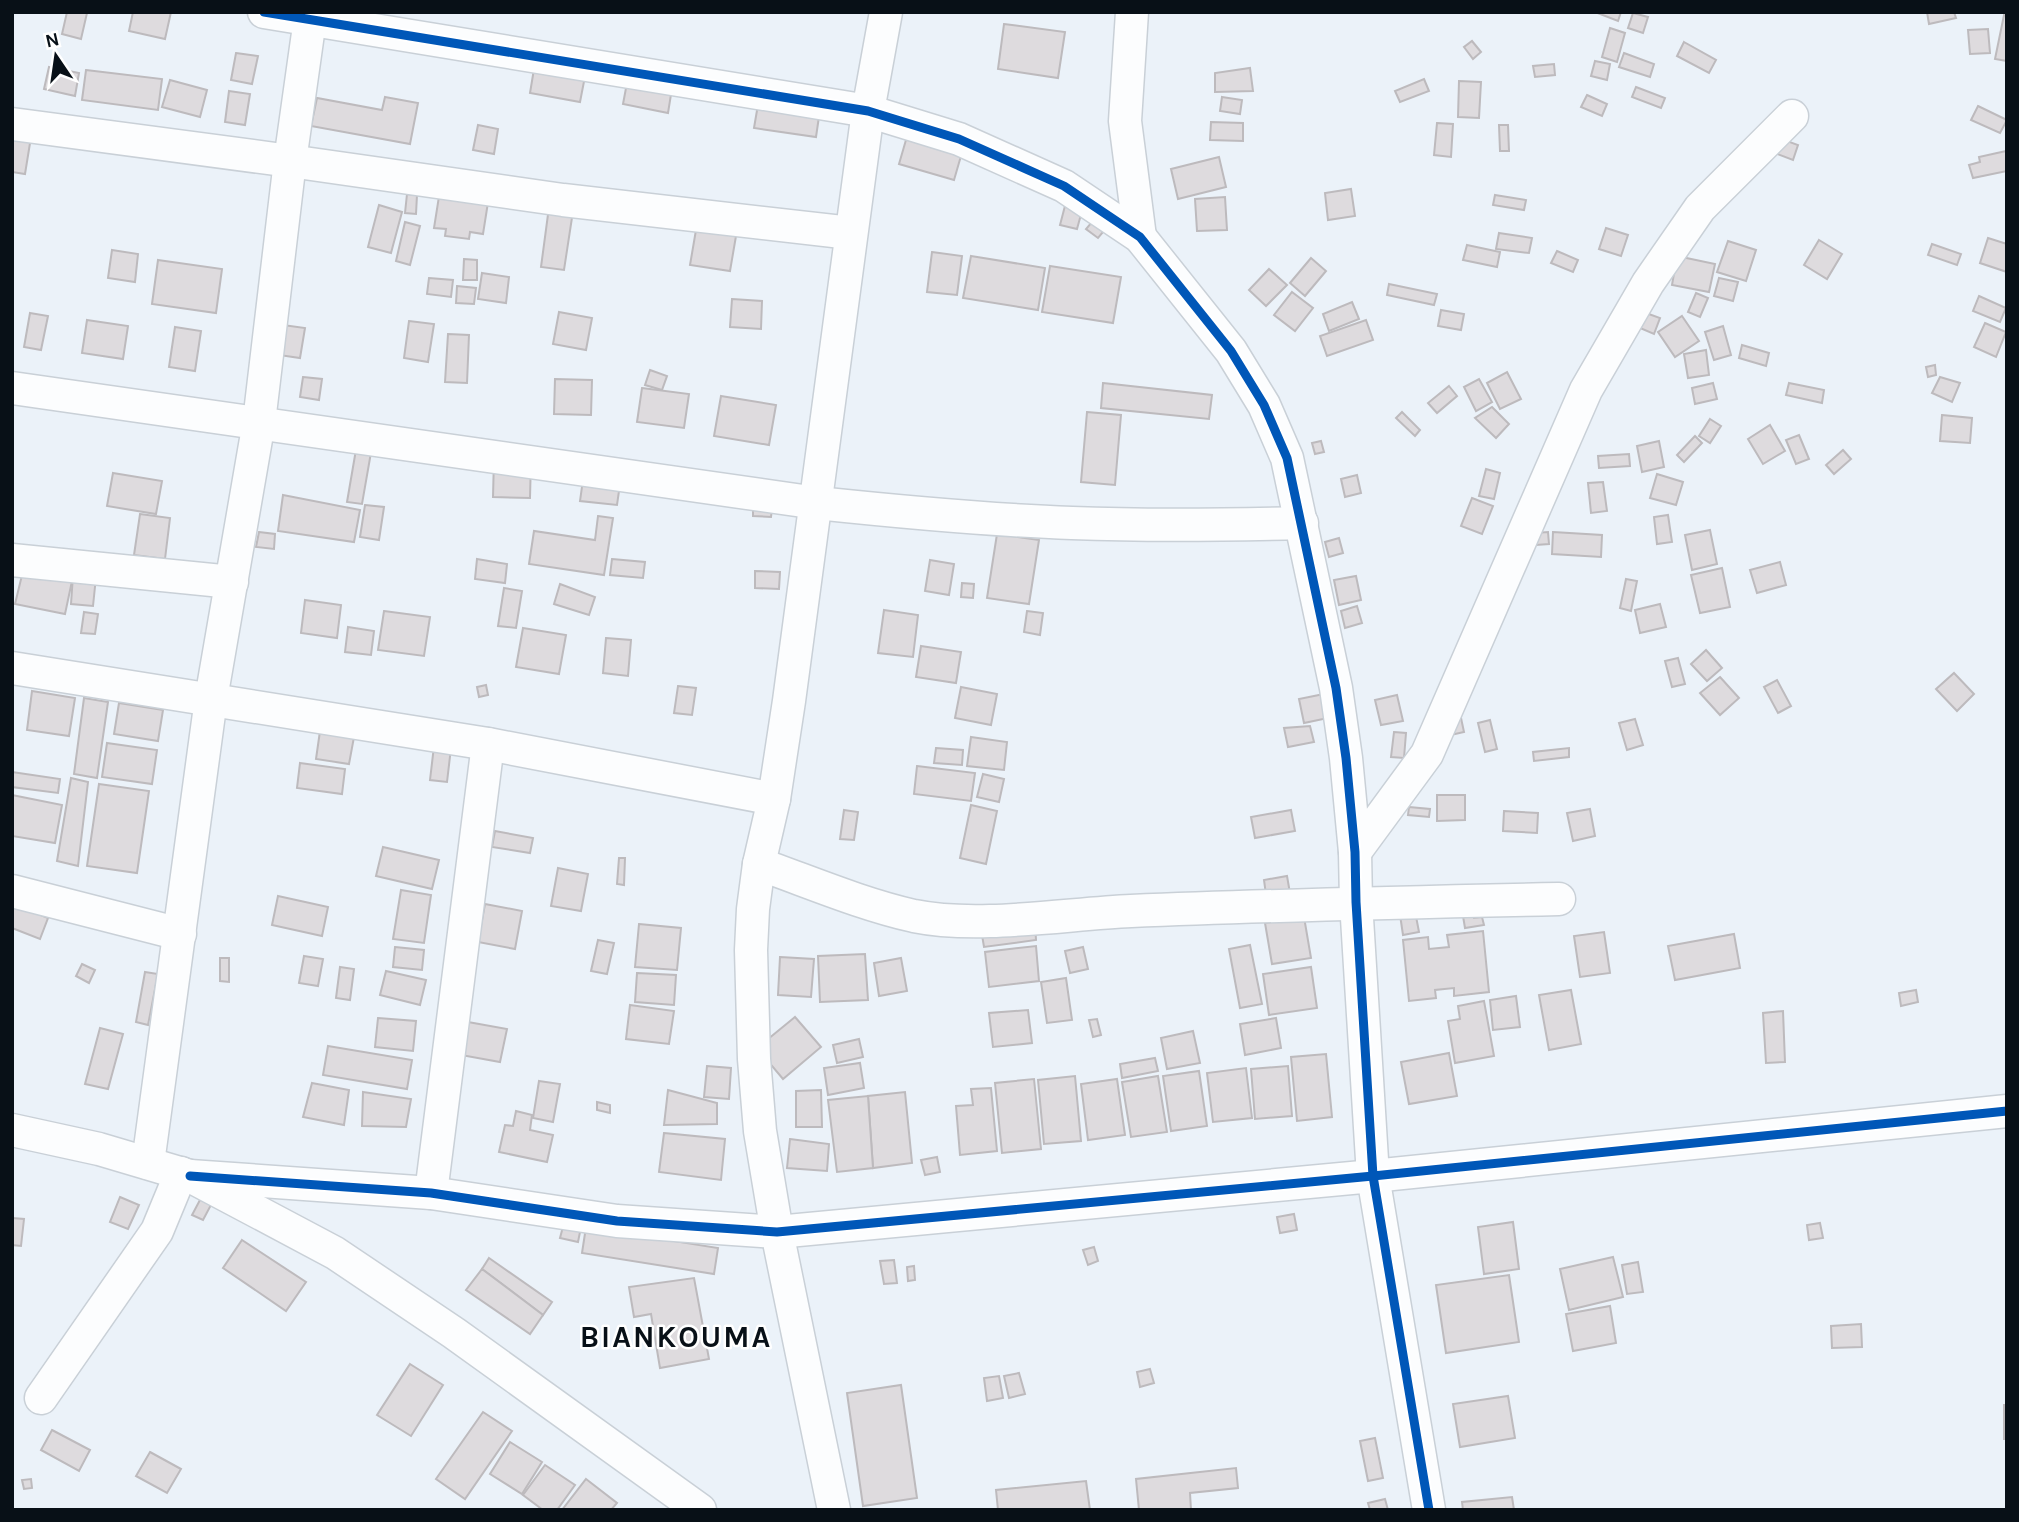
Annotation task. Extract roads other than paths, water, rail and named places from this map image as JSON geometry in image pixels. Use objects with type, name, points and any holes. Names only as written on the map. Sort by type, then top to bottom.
[{"type":"street","points":[[264,12],[310,16],[868,111],[959,139],[1064,186],[1140,237],[1231,352],[1264,405],[1287,458],[1336,688],[1355,852],[1373,1176],[1429,1510]]},
{"type":"street","points":[[834,1510],[777,1232],[760,1131],[754,1059],[751,950],[759,864],[774,799],[817,503],[868,111],[886,12]]},
{"type":"street","points":[[1132,12],[1125,121],[1140,237]]},
{"type":"street","points":[[148,1163],[211,699],[259,422],[310,16]]},
{"type":"street","points":[[1355,852],[1427,754],[1586,390],[1648,283],[1700,208],[1792,116]]},
{"type":"street","points":[[12,124],[290,160],[563,200],[851,233]]},
{"type":"street","points":[[12,388],[817,503],[943,516],[1073,523],[1184,526],[1302,523]]},
{"type":"street","points":[[12,560],[232,582]]},
{"type":"street","points":[[12,668],[488,744],[774,799]]},
{"type":"street","points":[[431,1193],[488,744]]},
{"type":"street","points":[[759,864],[866,902],[916,916],[952,920],[1356,902],[1559,899]]},
{"type":"street","points":[[12,891],[180,934]]},
{"type":"street","points":[[185,1174],[431,1193],[617,1221],[777,1232],[1373,1176],[2007,1111]]},
{"type":"street","points":[[12,1130],[99,1149],[185,1174],[335,1253],[465,1341],[701,1510]]},
{"type":"street","points":[[41,1398],[158,1231],[185,1174]]},
{"type":"district","name":"BIANKOUMA","points":[[676,1337]]}]
